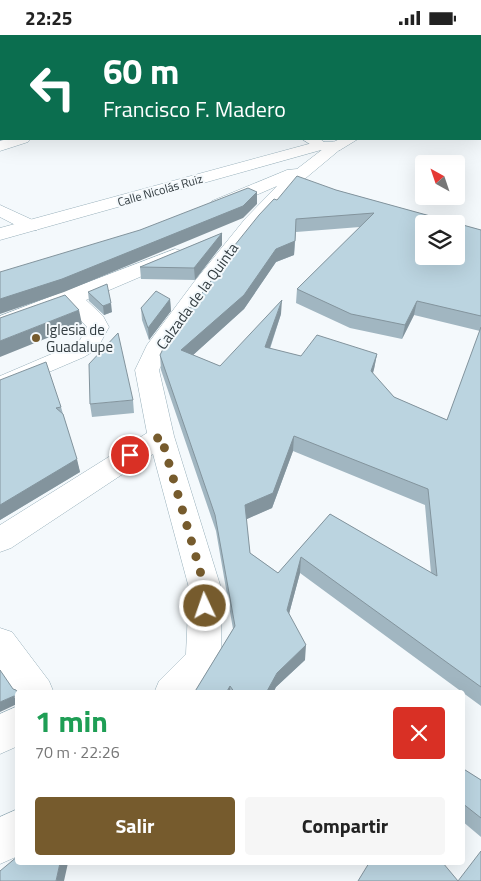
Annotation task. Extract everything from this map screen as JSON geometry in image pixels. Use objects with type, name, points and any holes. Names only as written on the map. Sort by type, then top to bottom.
[{"type":"street","points":[[0,146],[20,140]]},
{"type":"street","name":"Calzada de la Quinta","points":[[175,690],[202,660],[205,588],[161,436],[147,370],[159,345],[169,330],[251,223],[319,149],[348,140]]},
{"type":"street","points":[[202,212],[319,149]]},
{"type":"street","name":"Calle Nicolás Ruiz","points":[[0,234],[319,149]]},
{"type":"street","points":[[0,210],[31,226]]},
{"type":"street","points":[[215,238],[251,223]]},
{"type":"street","points":[[0,324],[72,298],[188,249]]},
{"type":"street","points":[[0,385],[89,344],[98,327],[95,321],[72,298]]},
{"type":"street","points":[[2,534],[161,436]]},
{"type":"street","points":[[0,643],[34,690]]},
{"type":"street","points":[[0,736],[15,726]]},
{"type":"street","points":[[0,843],[15,832]]},
{"type":"building","points":[[297,176],[336,190],[427,215],[415,215],[415,265],[465,265],[465,226],[481,230],[481,316],[417,301],[405,325],[351,314],[297,289],[374,213],[296,219],[295,241],[276,249],[244,295],[181,350],[220,366],[282,300],[265,347],[301,356],[317,335],[377,354],[371,371],[394,397],[447,420],[481,327],[481,687],[301,557],[287,610],[306,645],[277,673],[268,690],[233,690],[230,686],[228,690],[196,690],[235,626],[215,515],[160,355],[172,331],[188,307],[191,308],[222,266],[218,266],[274,199],[277,200]],"holes":[[[294,436],[428,489],[437,576],[330,514],[278,573],[250,553],[245,505],[273,493]]]},
{"type":"building","points":[[248,188],[257,192],[243,206],[62,279],[0,299],[0,272],[140,230]]},
{"type":"building","points":[[222,233],[194,268],[140,267]]},
{"type":"building","points":[[107,284],[111,303],[103,306],[88,292]]},
{"type":"building","points":[[156,291],[170,299],[148,328],[141,308]]},
{"type":"building","points":[[65,295],[79,310],[0,341],[0,318]]},
{"type":"building","points":[[118,333],[133,400],[90,404],[89,364]]},
{"type":"building","points":[[46,362],[61,407],[56,408],[63,414],[77,459],[0,505],[0,380]]},
{"type":"building","points":[[0,670],[13,689],[16,690],[15,696],[0,702]]},
{"type":"building","points":[[465,770],[481,780],[481,818],[465,805]]},
{"type":"building","points":[[481,851],[481,881],[458,881]]},
{"type":"building","points":[[15,858],[15,865],[60,865],[56,881],[0,881],[0,871]]},
{"type":"building","points":[[368,865],[445,865],[458,881],[358,881]]},
{"type":"place","name":"Iglesia de Guadalupe","points":[[36,338]]},
{"type":"route","points":[[130,455],[161,436],[205,588],[205,606]]}]
